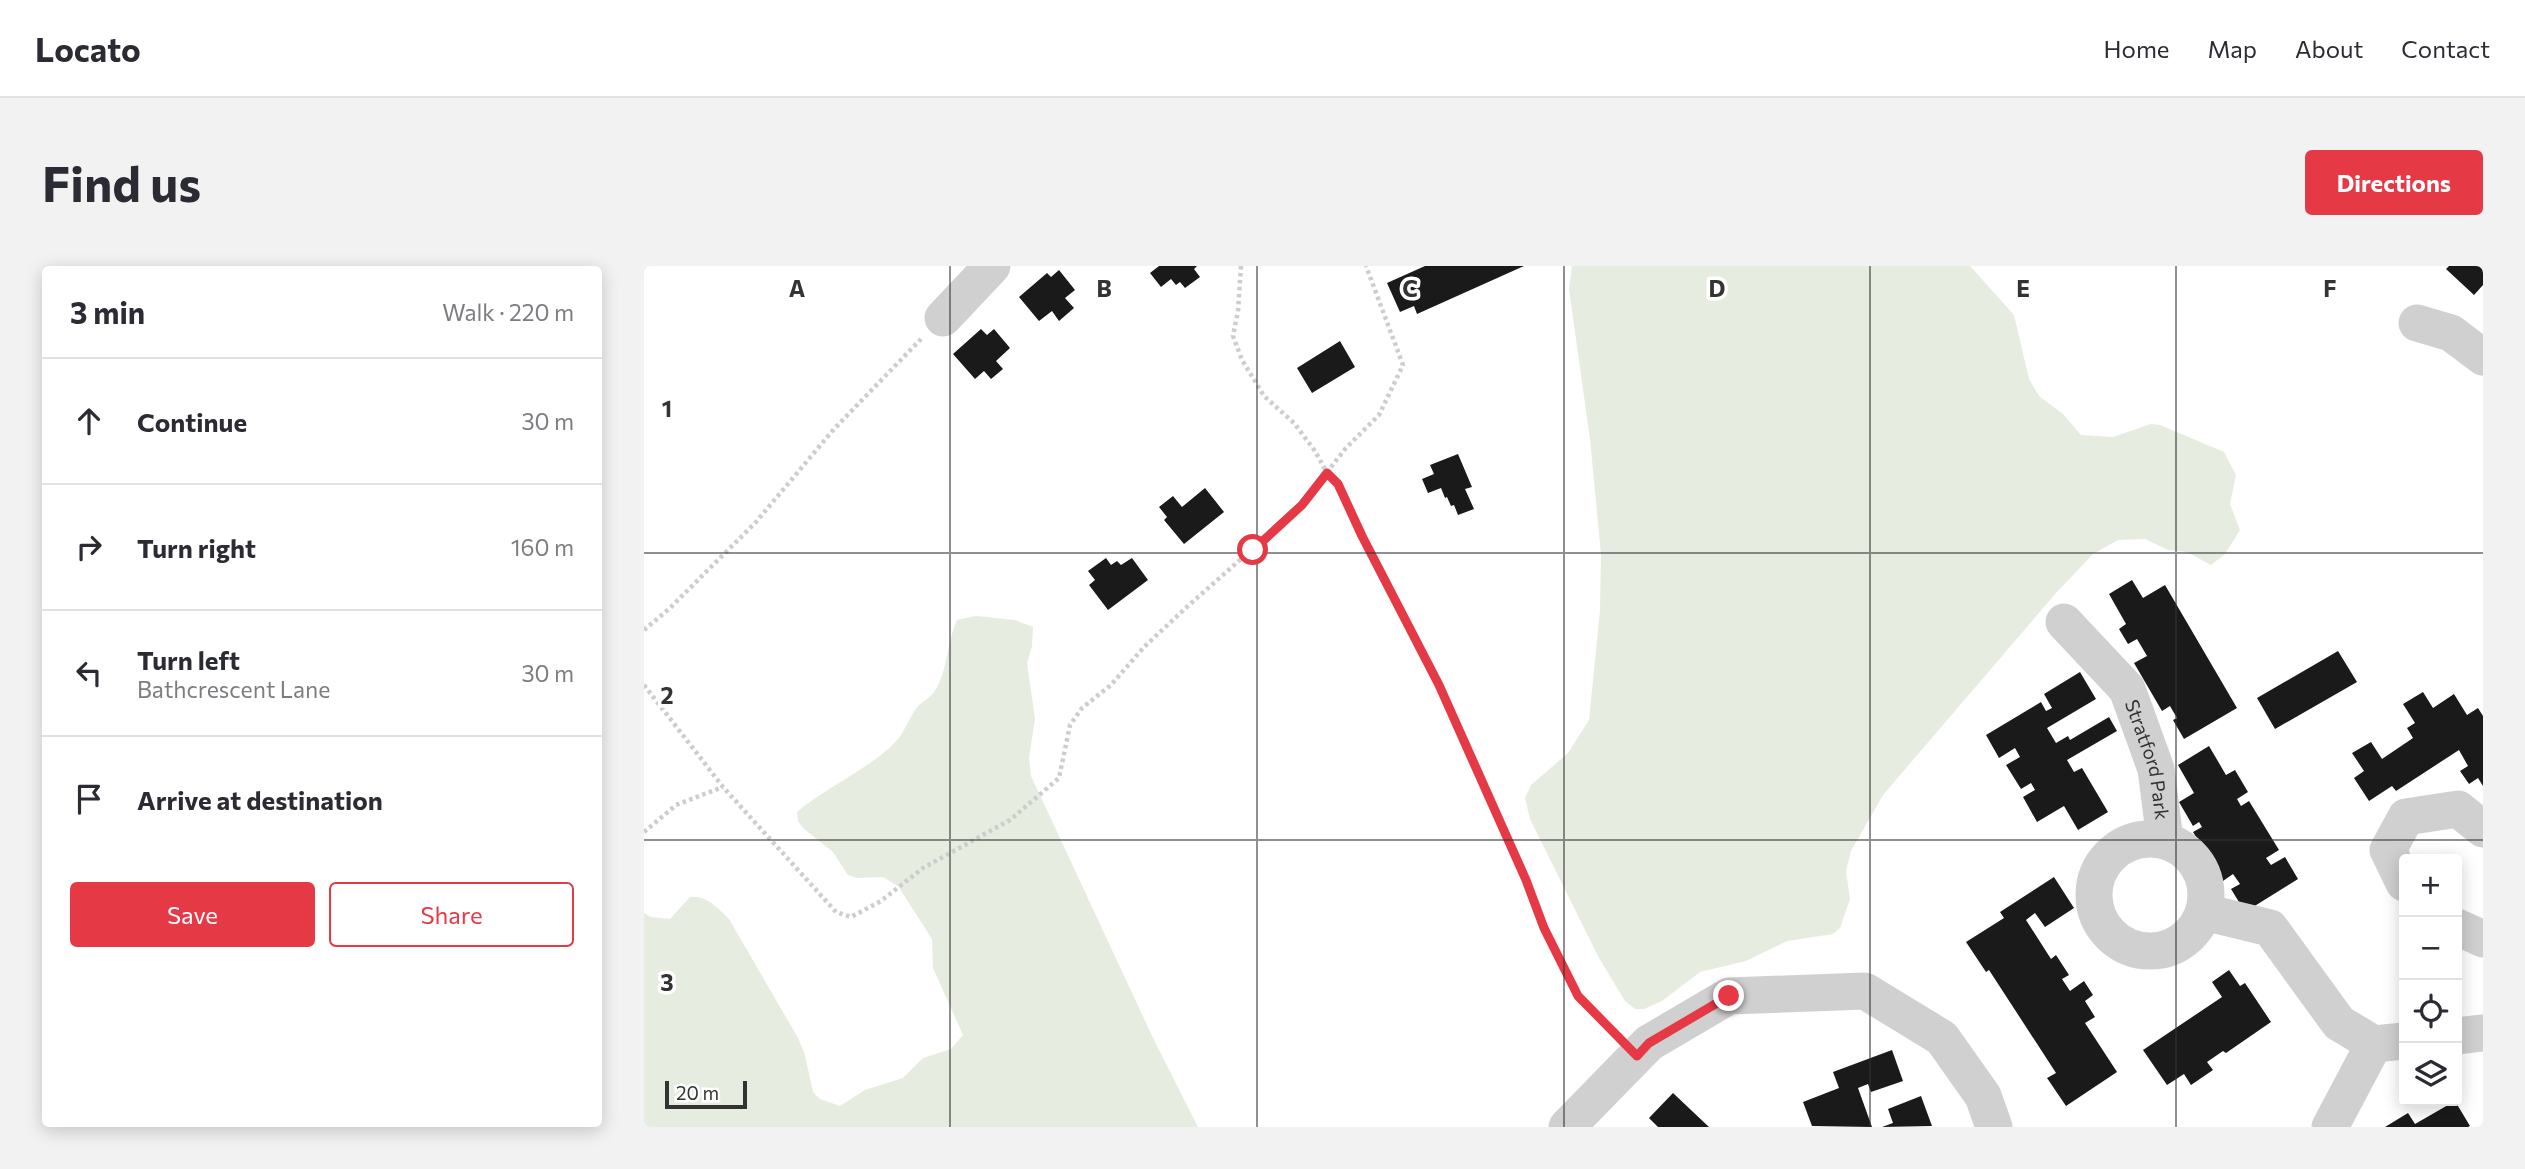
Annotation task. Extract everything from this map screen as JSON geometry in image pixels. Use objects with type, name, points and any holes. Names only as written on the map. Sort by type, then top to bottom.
[{"type":"street","points":[[943,318],[992,266]]},
{"type":"street","points":[[2417,323],[2451,333],[2483,356]]},
{"type":"street","name":"Stratford Park","points":[[2064,622],[2127,689],[2156,769],[2165,840]]},
{"type":"street","points":[[2399,873],[2388,850],[2406,817],[2458,809],[2483,829]]},
{"type":"street","name":"Stratford Park","points":[[2147,838],[2165,840],[2181,848],[2195,860],[2203,876],[2207,894],[2204,912],[2195,929],[2181,942],[2164,950],[2145,951],[2126,946],[2111,936],[2100,920],[2094,902],[2095,883],[2101,866],[2113,852],[2129,843],[2147,838]]},
{"type":"street","points":[[2204,912],[2270,928],[2339,1023],[2389,1043],[2330,1127]]},
{"type":"street","points":[[2462,929],[2483,939]]},
{"type":"street","points":[[1567,1127],[1649,1043],[1729,996],[1865,991],[1942,1038],[1983,1096],[1994,1127]]},
{"type":"street","points":[[2462,1035],[2483,1033]]},
{"type":"path","points":[[1241,266],[1238,311],[1233,336],[1242,360],[1264,396],[1294,423],[1315,451],[1327,473],[1338,484],[1439,685],[1526,880],[1544,928],[1578,996],[1637,1056]]},
{"type":"path","points":[[644,685],[723,787],[836,912],[851,917],[881,901],[923,868],[1010,820],[1059,778],[1070,725],[1082,708],[1111,685],[1144,647],[1189,604],[1302,505],[1345,449],[1379,415],[1403,365],[1366,266]]},
{"type":"path","points":[[644,630],[670,608],[756,522],[834,429],[943,318]]},
{"type":"path","points":[[644,832],[676,805],[723,787]]},
{"type":"shaded area","points":[[1572,266],[1970,266],[2014,315],[2029,379],[2039,396],[2063,414],[2081,435],[2113,437],[2151,424],[2160,425],[2224,452],[2236,475],[2230,504],[2240,530],[2225,554],[2211,565],[2187,552],[2168,550],[2145,539],[2118,540],[2093,554],[2056,593],[1883,795],[1851,851],[1846,871],[1850,899],[1840,928],[1833,934],[1787,941],[1746,961],[1700,972],[1662,1001],[1644,1009],[1635,1009],[1625,1001],[1599,958],[1530,819],[1525,798],[1531,785],[1568,753],[1589,720],[1600,611],[1601,554],[1590,439],[1569,289]]},
{"type":"shaded area","points":[[976,616],[1015,620],[1033,627],[1032,646],[1027,663],[1035,719],[1029,757],[1031,776],[1153,1038],[1198,1127],[644,1127],[644,913],[651,917],[670,919],[690,897],[706,900],[729,919],[798,1038],[805,1055],[813,1092],[820,1099],[840,1106],[865,1090],[903,1078],[923,1058],[951,1049],[963,1035],[933,968],[932,939],[898,886],[883,877],[857,878],[848,875],[833,852],[803,828],[798,821],[797,812],[877,758],[898,739],[918,706],[938,685],[957,620]]},
{"type":"building","points":[[1159,266],[1197,266],[1194,269],[1200,277],[1185,288],[1180,282],[1176,285],[1171,279],[1161,287],[1150,273]]},
{"type":"building","points":[[1425,266],[1524,266],[1417,314],[1414,306],[1400,312],[1387,283]]},
{"type":"building","points":[[2449,266],[2483,266],[2483,285],[2474,295],[2446,269]]},
{"type":"building","points":[[1059,270],[1075,290],[1065,298],[1074,308],[1059,321],[1052,311],[1039,321],[1019,297],[1047,273],[1051,277]]},
{"type":"building","points":[[981,329],[987,335],[994,329],[1010,348],[996,361],[1003,369],[991,379],[984,371],[975,379],[953,354]]},
{"type":"building","points":[[1340,341],[1355,367],[1312,393],[1297,368]]},
{"type":"building","points":[[1458,454],[1472,487],[1465,489],[1474,509],[1458,515],[1441,488],[1428,493],[1422,479],[1434,474],[1430,465]]},
{"type":"building","points":[[1205,488],[1224,512],[1184,544],[1164,520],[1167,517],[1159,507],[1173,496],[1182,507]]},
{"type":"building","points":[[1106,558],[1111,565],[1117,561],[1121,565],[1132,558],[1148,580],[1108,610],[1089,585],[1095,580],[1088,571]]},
{"type":"building","points":[[2132,580],[2143,598],[2165,585],[2237,708],[2184,739],[2173,720],[2177,718],[2170,706],[2162,711],[2134,663],[2147,656],[2137,639],[2128,644],[2119,629],[2126,624],[2109,594]]},
{"type":"building","points":[[2338,651],[2357,682],[2275,729],[2257,698]]},
{"type":"building","points":[[2080,672],[2096,699],[2047,728],[2056,743],[2068,736],[2070,740],[2109,717],[2117,731],[2067,760],[2074,772],[2082,768],[2108,812],[2078,830],[2064,806],[2037,822],[2023,797],[2035,790],[2031,783],[2021,789],[2006,765],[2020,757],[2015,748],[1999,758],[1986,735],[2041,702],[2046,711],[2052,708],[2044,694]]},
{"type":"building","points":[[2423,692],[2433,708],[2454,694],[2467,715],[2478,708],[2483,716],[2483,786],[2478,778],[2469,784],[2460,771],[2468,766],[2459,750],[2396,791],[2392,786],[2369,801],[2354,778],[2364,771],[2352,753],[2371,742],[2382,759],[2413,738],[2407,728],[2415,723],[2403,704]]},
{"type":"building","points":[[2209,746],[2226,775],[2235,770],[2248,792],[2237,799],[2241,806],[2249,801],[2279,850],[2266,858],[2271,865],[2285,857],[2298,879],[2245,912],[2231,889],[2240,884],[2233,874],[2223,881],[2193,832],[2202,827],[2199,822],[2193,826],[2179,802],[2194,793],[2178,765]]},
{"type":"building","points":[[2054,877],[2074,908],[2045,927],[2035,913],[2026,920],[2051,959],[2056,955],[2069,975],[2062,979],[2070,991],[2084,981],[2093,995],[2085,1001],[2095,1017],[2085,1023],[2117,1072],[2066,1106],[2047,1078],[2056,1073],[1989,970],[1986,972],[1966,942],[2004,918],[2000,912]]},
{"type":"building","points":[[2229,970],[2240,986],[2245,983],[2271,1022],[2226,1053],[2223,1051],[2207,1062],[2213,1070],[2191,1085],[2184,1074],[2167,1085],[2143,1050],[2222,997],[2212,982]]},
{"type":"building","points":[[1892,1050],[1903,1081],[1871,1092],[1868,1084],[1858,1088],[1872,1127],[1812,1126],[1803,1102],[1839,1088],[1833,1072]]},
{"type":"building","points":[[1673,1093],[1709,1127],[1658,1127],[1649,1118]]},
{"type":"building","points":[[1921,1096],[1932,1126],[1882,1127],[1893,1123],[1888,1109]]},
{"type":"building","points":[[2446,1106],[2458,1106],[2470,1126],[2385,1127],[2408,1113],[2415,1124]]},
{"type":"route","points":[[1253,550],[1302,505],[1327,473],[1338,484],[1439,685],[1526,880],[1544,928],[1578,996],[1637,1056],[1649,1043],[1729,996]]}]
